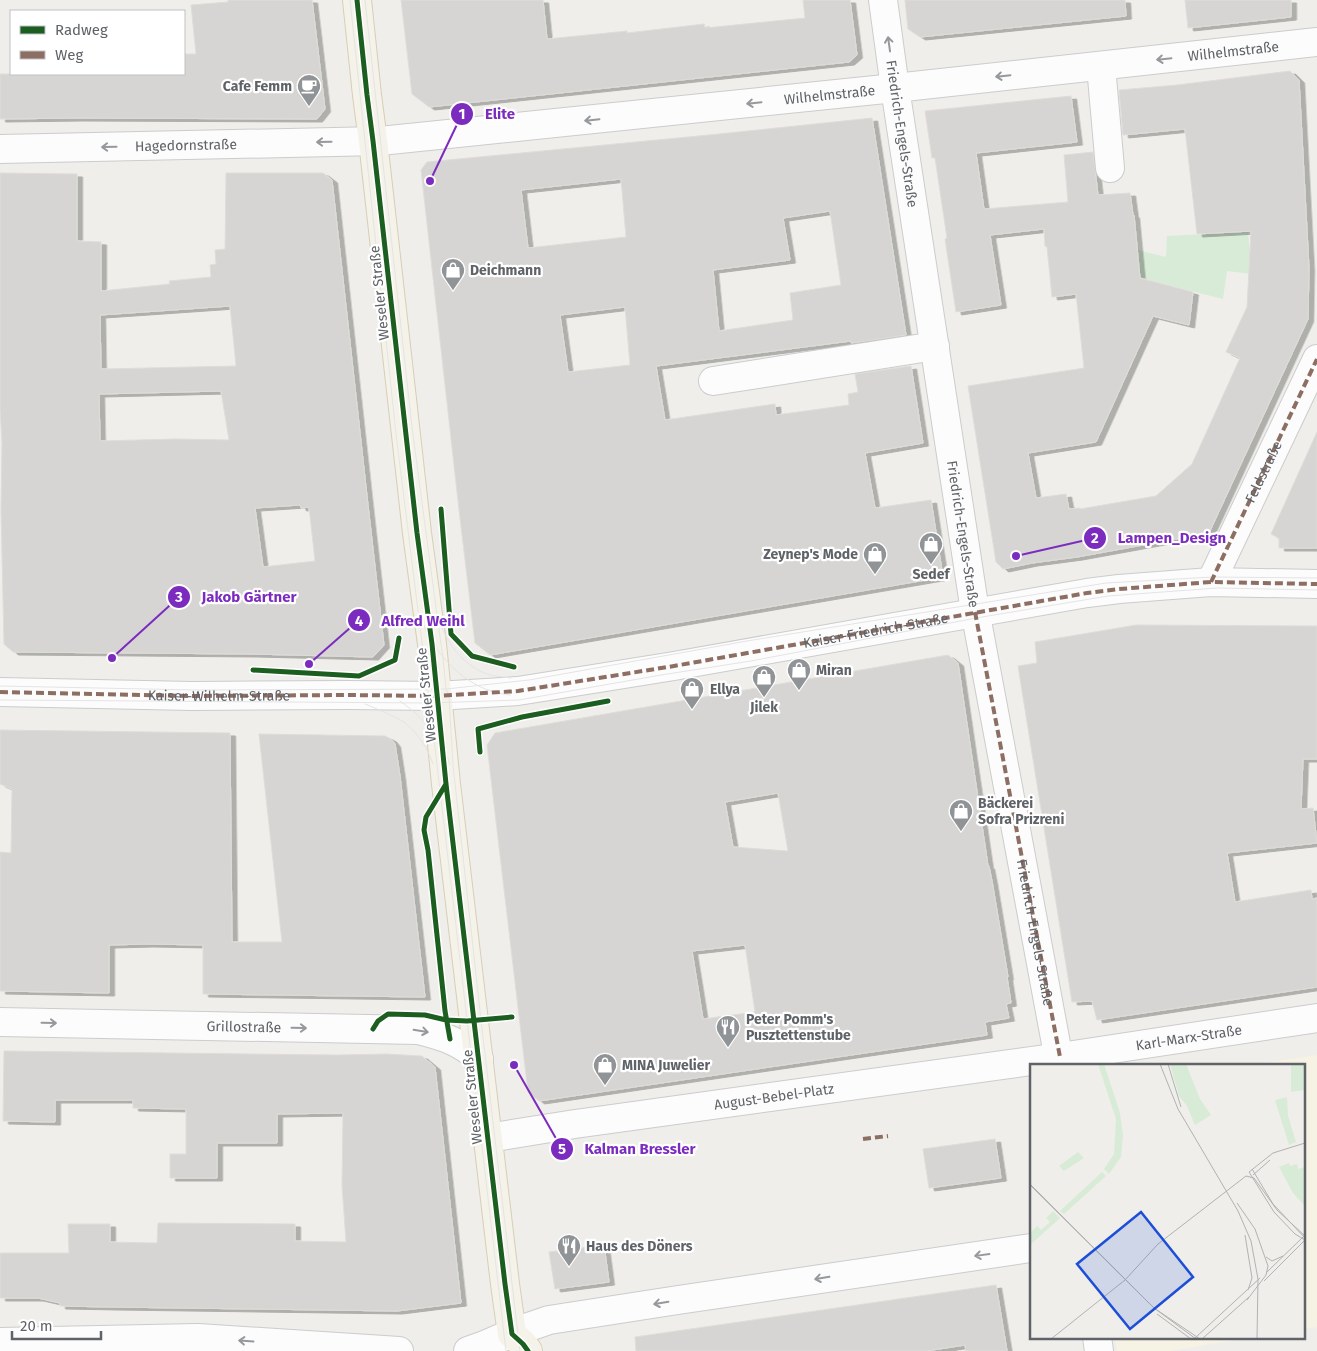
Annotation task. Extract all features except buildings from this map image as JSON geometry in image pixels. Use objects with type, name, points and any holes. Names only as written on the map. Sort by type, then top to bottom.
[{"type":"main road","name":"Weseler Straße","points":[[357,0],[366,95],[373,141],[417,533],[432,644],[442,745],[513,1345]]},
{"type":"street","name":"Friedrich-Engels-Straße","points":[[883,0],[975,612],[1060,1061]]},
{"type":"street","name":"Wilhelmstraße","points":[[373,141],[895,88],[1317,42]]},
{"type":"street","points":[[1101,66],[1110,168]]},
{"type":"street","name":"Hagedornstraße","points":[[0,149],[373,141]]},
{"type":"street","points":[[713,381],[934,346]]},
{"type":"street","name":"Feldstraße","points":[[1211,582],[1317,359]]},
{"type":"street","name":"Kaiser-Friedrich-Straße","points":[[437,696],[528,690],[1087,593],[1211,582],[1317,584]]},
{"type":"street","name":"Kaiser-Wilhelm-Straße","points":[[0,692],[192,696],[437,696]]},
{"type":"street","name":"Karl-Marx-Straße","points":[[1060,1061],[1317,1018]]},
{"type":"street","name":"Grillostraße","points":[[0,1022],[418,1030],[460,1044],[479,1059]]},
{"type":"street","name":"August-Bebel-Platz","points":[[1037,1064],[1060,1061]]},
{"type":"street","name":"August-Bebel-Platz","points":[[488,1138],[575,1124],[1030,1065]]},
{"type":"street","points":[[468,1351],[513,1345],[549,1320],[1030,1248]]},
{"type":"street","points":[[0,1342],[198,1338],[399,1351]]},
{"type":"street","points":[[1097,1338],[1099,1351]]},
{"type":"shaded area","points":[[1317,1055],[1317,1327],[1304,1329],[1304,1064],[1259,1064]]},
{"type":"shaded area","points":[[1115,1338],[1247,1338],[1170,1351],[1117,1351]]},
{"type":"green space","points":[[1248,232],[1252,274],[1227,271],[1223,299],[1140,278],[1137,250],[1166,257],[1167,236]]},
{"type":"tram line","points":[[350,0],[396,434],[506,1351]]},
{"type":"tram line","points":[[365,0],[412,427],[446,689],[449,696],[453,765],[520,1351]]},
{"type":"tram line","points":[[0,686],[195,690],[446,689],[529,680],[747,641],[1106,583],[1213,577],[1317,578]]},
{"type":"tram line","points":[[0,700],[429,703],[519,700],[751,661],[976,618],[1108,596],[1217,588],[1317,590]]},
{"type":"tram line","points":[[424,625],[435,646],[458,672],[482,688],[510,695]]},
{"type":"tram line","points":[[442,628],[456,652],[470,665],[486,674],[511,678]]},
{"type":"tram line","points":[[400,701],[430,728],[441,744],[450,764]]},
{"type":"tram line","points":[[365,704],[409,726],[422,741],[433,764]]},
{"type":"marked path","points":[[1211,582],[1317,359]]},
{"type":"marked path","points":[[0,692],[192,696],[437,696],[518,691],[674,666],[1087,593],[1211,582],[1317,584]]},
{"type":"marked path","points":[[975,612],[1060,1057]]},
{"type":"marked path","points":[[863,1139],[888,1136]]},
{"type":"cycle path","points":[[357,0],[505,1284],[512,1334],[528,1351]]},
{"type":"cycle path","points":[[441,509],[451,634],[472,656],[514,667]]},
{"type":"cycle path","points":[[253,670],[359,676],[395,660],[399,638]]},
{"type":"cycle path","points":[[480,752],[478,729],[522,717],[608,701]]},
{"type":"cycle path","points":[[446,784],[426,817],[424,830],[428,850],[445,1011],[450,1039]]},
{"type":"cycle path","points":[[373,1029],[378,1021],[388,1014],[425,1015],[446,1020],[467,1021],[512,1017]]},
{"type":"place","name":"Cafe Femm","points":[[309,107]]},
{"type":"place","name":"Elite","points":[[430,181]]},
{"type":"place","name":"Deichmann","points":[[453,291]]},
{"type":"place","name":"Lampen_Design","points":[[1016,556]]},
{"type":"place","name":"Sedef","points":[[931,565]]},
{"type":"place","name":"Zeynep's Mode","points":[[875,575]]},
{"type":"place","name":"Jakob Gärtner","points":[[112,658]]},
{"type":"place","name":"Alfred Weihl","points":[[309,664]]},
{"type":"place","name":"Miran","points":[[799,691]]},
{"type":"place","name":"Jilek","points":[[764,698]]},
{"type":"place","name":"Ellya","points":[[692,710]]},
{"type":"place","name":"Bäckerei Sofra Prizreni","points":[[961,832]]},
{"type":"place","name":"Peter Pomm's Pusztettenstube","points":[[728,1048]]},
{"type":"place","name":"Kalman Bressler","points":[[514,1065]]},
{"type":"place","name":"MINA Juwelier","points":[[605,1086]]},
{"type":"place","name":"Haus des Döners","points":[[569,1267]]}]
